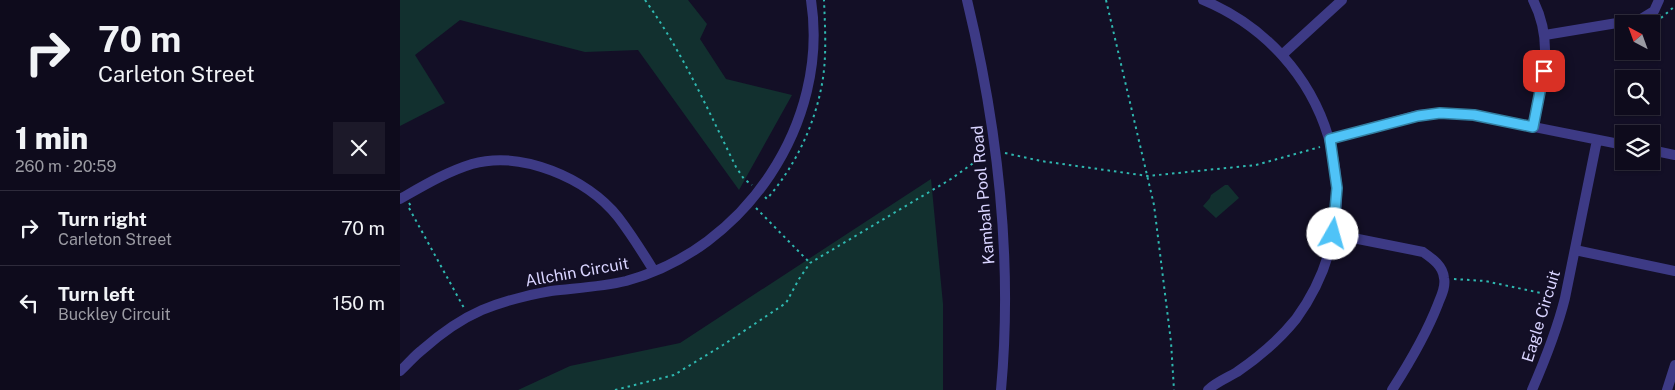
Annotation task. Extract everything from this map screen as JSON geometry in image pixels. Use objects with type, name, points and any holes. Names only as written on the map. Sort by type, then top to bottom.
[{"type":"street","name":"Allchin Circuit","points":[[400,371],[443,332],[480,311],[522,296],[597,287],[654,271],[686,256],[722,230],[759,191],[774,171],[790,143],[807,93],[814,25],[811,0]]},
{"type":"street","name":"Kambah Pool Road","points":[[967,0],[991,112],[1002,202],[1006,266],[1005,330],[1001,390]]},
{"type":"street","points":[[1203,0],[1227,11],[1250,26],[1283,54],[1304,84],[1330,139],[1337,192],[1333,234],[1325,264],[1312,292],[1288,328],[1256,359],[1214,384],[1208,390]]},
{"type":"street","points":[[1283,54],[1342,0]]},
{"type":"street","points":[[1533,0],[1543,25],[1546,53],[1533,127]]},
{"type":"street","points":[[1545,34],[1641,19],[1654,11],[1659,0]]},
{"type":"street","points":[[1330,139],[1418,116],[1440,113],[1474,115],[1615,143]]},
{"type":"street","name":"Eagle Circuit","points":[[1532,390],[1545,362],[1559,322],[1597,140]]},
{"type":"street","points":[[1660,152],[1675,154]]},
{"type":"street","points":[[403,197],[454,170],[478,163],[505,161],[549,170],[571,179],[601,199],[618,217],[654,271]]},
{"type":"street","points":[[1333,234],[1423,252],[1434,259],[1442,271],[1444,287],[1429,326],[1412,360],[1392,390]]},
{"type":"street","points":[[1575,250],[1675,271]]},
{"type":"street","points":[[1667,390],[1675,365]]},
{"type":"path","points":[[645,0],[664,26],[682,59],[736,167],[744,179],[759,191]]},
{"type":"path","points":[[1106,0],[1154,205],[1171,342],[1174,390]]},
{"type":"path","points":[[1661,19],[1675,6]]},
{"type":"path","points":[[615,390],[674,376],[786,303],[810,263],[952,180],[985,154],[996,151],[1041,161],[1148,176],[1256,165],[1322,146],[1330,139]]},
{"type":"path","points":[[403,197],[411,206],[409,208],[469,317]]},
{"type":"path","points":[[750,202],[810,263]]},
{"type":"path","points":[[1444,279],[1485,281],[1565,298]]},
{"type":"green space","points":[[400,0],[688,0],[707,24],[700,39],[726,79],[792,95],[739,190],[638,50],[585,52],[460,20],[415,55],[445,103],[400,126]]},
{"type":"green space","points":[[931,179],[943,304],[943,390],[518,390],[570,366],[680,343]]},
{"type":"green space","points":[[1225,185],[1228,185],[1239,198],[1216,218],[1203,206],[1211,195]]},
{"type":"route","points":[[1333,234],[1337,188],[1330,139],[1418,116],[1440,113],[1474,115],[1533,127],[1544,71]]}]
